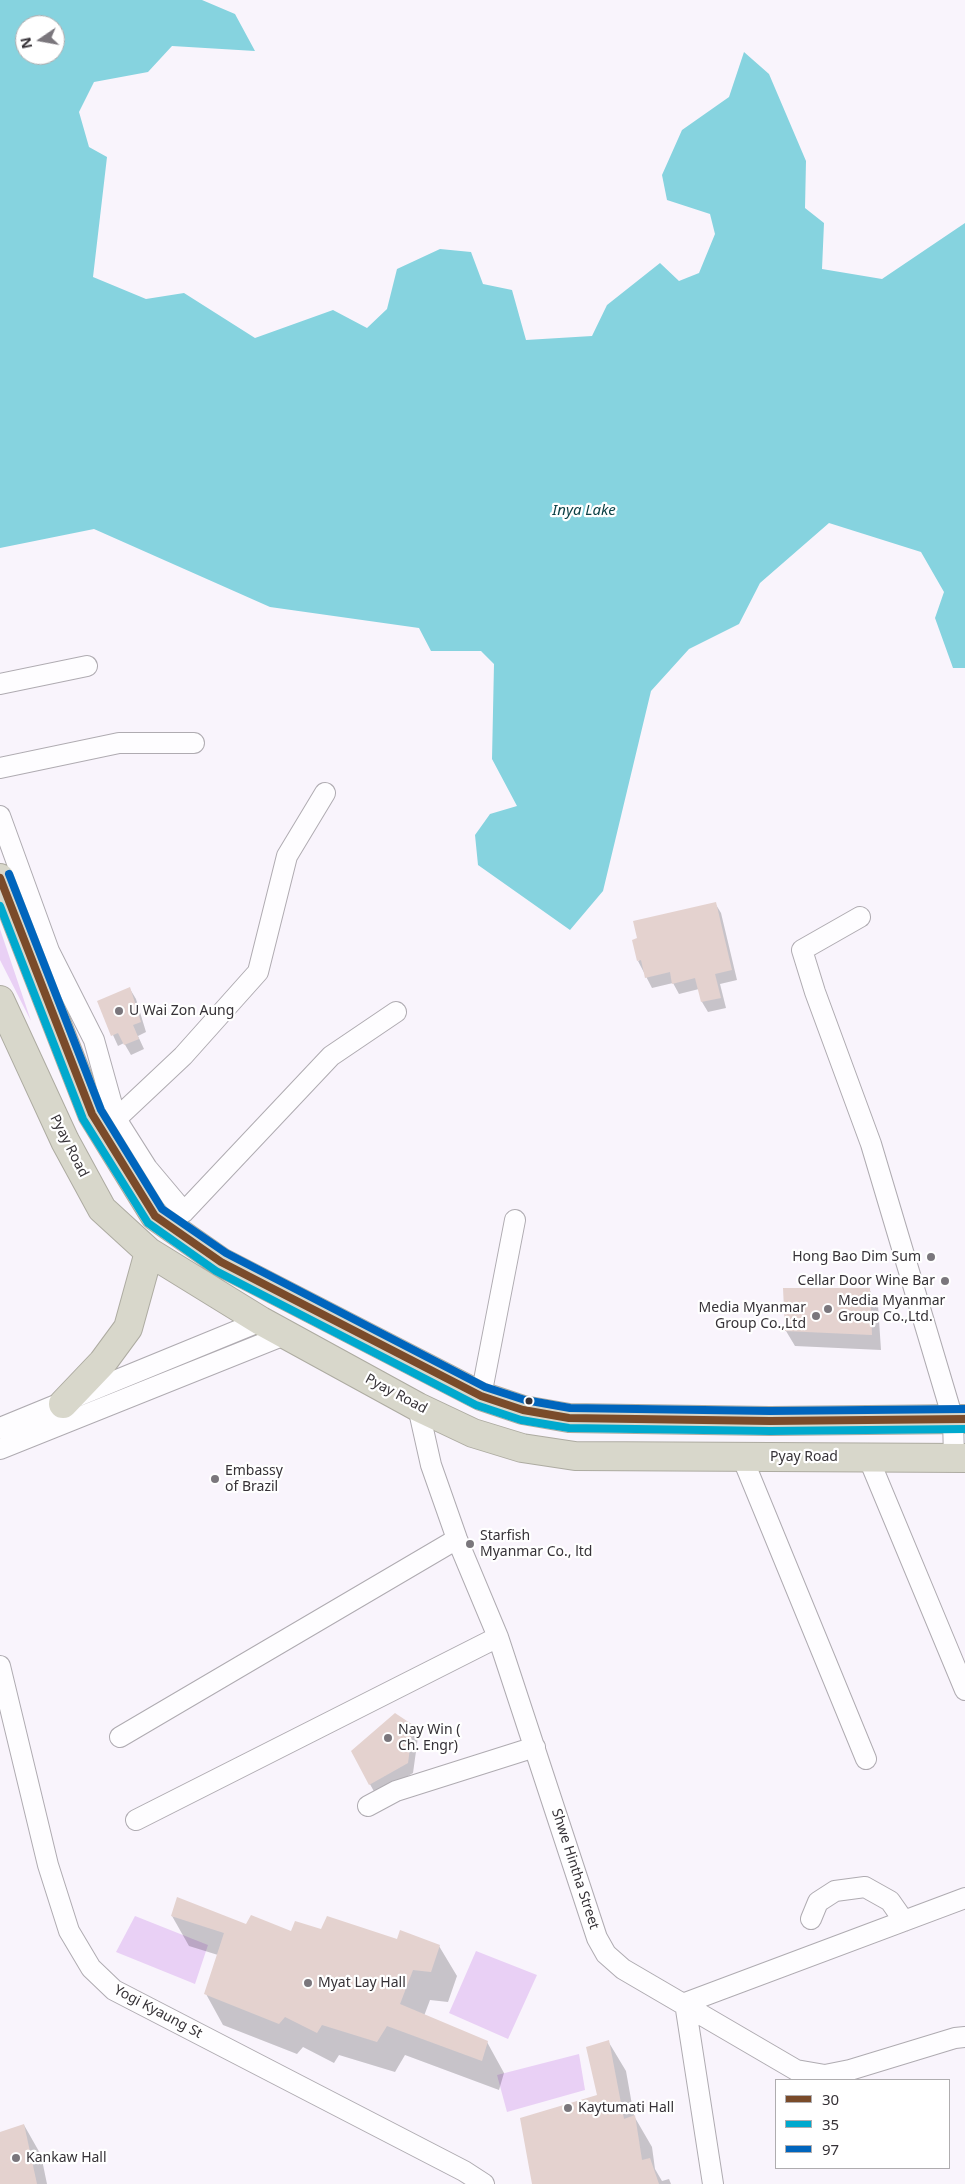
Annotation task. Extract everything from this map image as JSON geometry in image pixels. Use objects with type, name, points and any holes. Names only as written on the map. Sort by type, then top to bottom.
[{"type":"highway","points":[[0,878],[92,1114],[155,1216],[222,1262],[480,1396],[523,1410],[569,1418],[770,1421],[959,1419]]},
{"type":"highway","name":"Pyay Road","points":[[0,1000],[65,1141],[102,1209],[149,1252],[261,1321],[418,1407],[473,1432],[522,1448],[575,1456],[959,1458]]},
{"type":"highway","points":[[63,1404],[104,1362],[128,1328],[149,1252]]},
{"type":"highway","points":[[261,1321],[277,1291]]},
{"type":"street","points":[[0,684],[87,666]]},
{"type":"street","points":[[0,768],[119,743],[194,743]]},
{"type":"street","points":[[116,1119],[183,1056],[258,972],[287,856],[325,793]]},
{"type":"street","points":[[0,816],[49,951],[94,1040],[116,1119],[147,1168],[184,1212],[331,1056],[396,1012]]},
{"type":"street","points":[[860,917],[802,950],[815,992],[871,1144],[959,1419],[959,1458]]},
{"type":"street","points":[[480,1396],[515,1220]]},
{"type":"street","points":[[0,1428],[63,1404],[261,1321]]},
{"type":"street","points":[[0,1448],[287,1334]]},
{"type":"street","name":"Shwe Hintha Street","points":[[418,1407],[431,1465],[457,1540],[498,1637],[536,1747],[597,1938],[606,1954],[623,1969],[796,2070],[824,2075],[850,2070],[955,2038],[965,2037]]},
{"type":"street","points":[[742,1457],[866,1760]]},
{"type":"street","points":[[868,1457],[965,1690]]},
{"type":"street","points":[[120,1737],[457,1540]]},
{"type":"street","points":[[136,1820],[498,1637]]},
{"type":"street","name":"Yogi Kyaung St","points":[[0,1666],[48,1865],[69,1931],[91,1968],[114,1990],[464,2171],[484,2184]]},
{"type":"street","points":[[368,1806],[396,1791],[536,1747]]},
{"type":"street","points":[[811,1919],[818,1902],[835,1891],[865,1887],[890,1902],[904,1921]]},
{"type":"street","points":[[712,2184],[684,2003],[965,1898]]},
{"type":"shaded area","points":[[0,929],[31,1021],[0,960]]},
{"type":"shaded area","points":[[135,1916],[208,1945],[195,1984],[116,1952]]},
{"type":"shaded area","points":[[476,1951],[537,1975],[508,2039],[449,2013]]},
{"type":"shaded area","points":[[579,2054],[585,2090],[507,2112],[497,2075]]},
{"type":"water","name":"Inya Lake","points":[[0,0],[202,0],[235,14],[255,51],[172,46],[148,72],[94,82],[79,112],[89,147],[107,157],[93,277],[146,299],[184,293],[255,338],[333,310],[367,328],[387,309],[397,269],[440,249],[471,252],[483,284],[512,290],[526,340],[592,336],[607,305],[660,263],[679,281],[699,273],[715,234],[710,214],[667,200],[662,175],[682,130],[729,97],[744,52],[769,74],[806,161],[805,208],[824,223],[822,269],[882,279],[965,223],[965,668],[953,668],[935,618],[944,592],[921,552],[829,523],[760,583],[739,624],[689,649],[651,691],[603,891],[570,930],[478,865],[475,835],[490,814],[517,806],[492,759],[494,664],[481,651],[431,651],[419,628],[270,607],[94,529],[0,548]]},
{"type":"building","points":[[716,902],[732,970],[715,974],[721,998],[701,1002],[695,978],[672,984],[670,972],[645,978],[641,960],[637,961],[632,940],[637,938],[633,921]]},
{"type":"building","name":"U Wai Zon Aung","points":[[130,987],[141,1022],[133,1025],[139,1039],[124,1045],[118,1033],[111,1036],[97,1001]]},
{"type":"building","name":"Media Myanmar Group Co.,Ltd.","points":[[783,1288],[870,1288],[872,1335],[785,1331]]},
{"type":"building","name":"Nay Win ( Ch. Engr)","points":[[395,1713],[413,1725],[408,1763],[369,1785],[351,1751]]},
{"type":"building","name":"Myat Lay Hall","points":[[177,1897],[246,1924],[251,1915],[291,1931],[295,1921],[321,1929],[327,1916],[397,1939],[400,1930],[440,1945],[431,1972],[413,1970],[400,2004],[488,2041],[482,2061],[387,2026],[377,2042],[322,2025],[317,2033],[285,2017],[279,2024],[204,1994],[224,1933],[171,1916]]},
{"type":"building","name":"Kaytumati Hall","points":[[609,2040],[624,2119],[635,2115],[642,2160],[650,2158],[659,2184],[532,2184],[520,2118],[597,2095],[586,2047]]},
{"type":"building","name":"Kankaw Hall","points":[[24,2124],[37,2184],[0,2184],[0,2132]]},
{"type":"transit line","name":"97","points":[[9,874],[101,1110],[162,1209],[226,1253],[485,1387],[525,1400],[570,1408],[770,1411],[965,1409]]},
{"type":"transit line","name":"30","points":[[0,878],[92,1114],[155,1216],[221,1262],[481,1396],[523,1410],[569,1418],[770,1421],[965,1419]]},
{"type":"transit line","name":"35","points":[[0,906],[83,1119],[148,1223],[216,1271],[476,1405],[521,1420],[569,1428],[770,1431],[965,1429]]},
{"type":"place","name":"U Wai Zon Aung","points":[[119,1011]]},
{"type":"place","name":"Hong Bao Dim Sum","points":[[931,1257]]},
{"type":"place","name":"Cellar Door Wine Bar","points":[[945,1281]]},
{"type":"place","name":"Media Myanmar Group Co.,Ltd.","points":[[828,1309]]},
{"type":"place","name":"Media Myanmar Group Co.,Ltd","points":[[816,1316]]},
{"type":"place","name":"Embassy of Brazil","points":[[215,1479]]},
{"type":"place","name":"Starfish Myanmar Co., ltd","points":[[470,1544]]},
{"type":"place","name":"Nay Win ( Ch. Engr)","points":[[388,1738]]},
{"type":"place","name":"Myat Lay Hall","points":[[308,1983]]},
{"type":"place","name":"Kaytumati Hall","points":[[568,2108]]},
{"type":"place","name":"Kankaw Hall","points":[[16,2158]]}]
